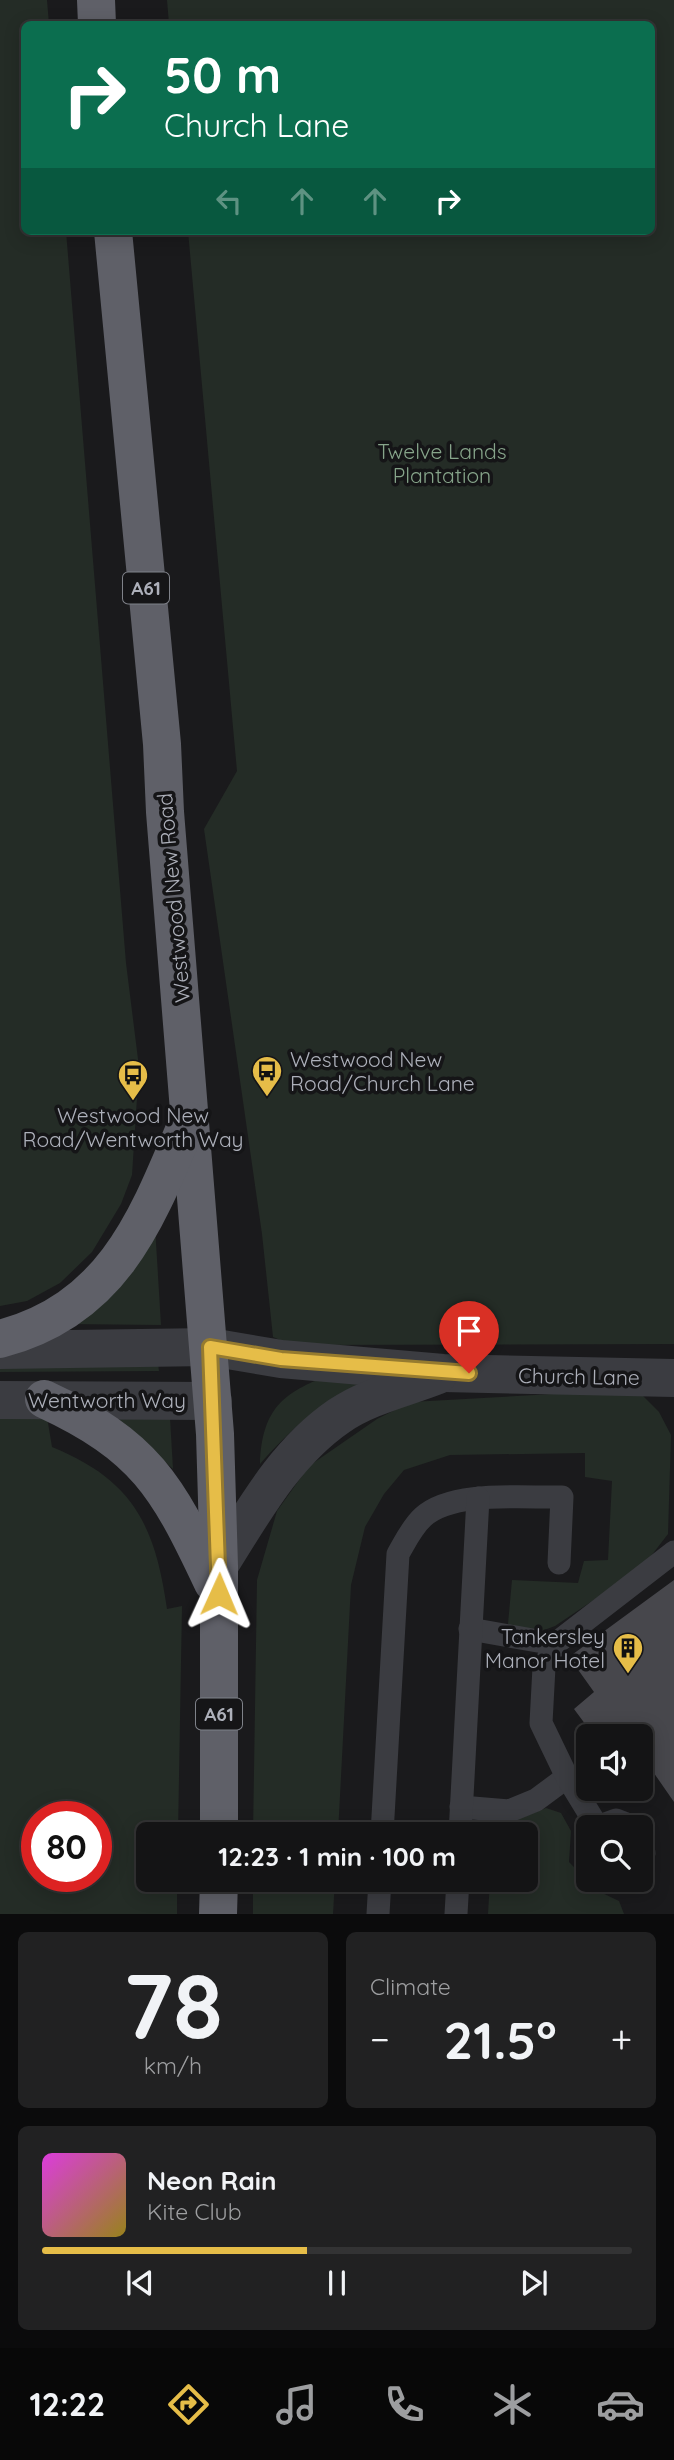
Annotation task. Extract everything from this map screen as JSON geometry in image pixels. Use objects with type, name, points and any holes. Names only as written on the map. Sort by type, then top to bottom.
[{"type":"highway","points":[[96,0],[97,21]]},
{"type":"highway","name":"Westwood New Road","points":[[113,235],[162,744],[165,812],[210,1347],[219,1580],[219,1822]]},
{"type":"highway","points":[[0,1339],[24,1333],[56,1318],[88,1295],[116,1265],[139,1233],[191,1113]]},
{"type":"highway","points":[[44,1399],[85,1418],[134,1452],[171,1500],[219,1580]]},
{"type":"highway","points":[[218,1914],[219,1892]]},
{"type":"street","points":[[0,1350],[210,1347]]},
{"type":"street","name":"Church Lane","points":[[210,1347],[281,1359],[443,1373],[674,1378]]},
{"type":"street","name":"Church Lane","points":[[219,1580],[265,1493],[290,1459],[316,1434],[340,1415],[369,1400],[443,1373]]},
{"type":"street","name":"Wentworth Way","points":[[0,1400],[213,1401]]},
{"type":"lane","points":[[383,1822],[398,1554],[423,1517],[443,1505],[478,1498],[562,1497],[559,1563]]},
{"type":"lane","points":[[460,1822],[478,1498]]},
{"type":"lane","points":[[590,1815],[567,1777],[541,1723],[544,1667],[555,1644],[674,1552]]},
{"type":"lane","points":[[470,1629],[555,1644]]},
{"type":"lane","points":[[461,1807],[509,1811],[536,1800],[567,1777]]},
{"type":"lane","points":[[377,1914],[379,1892]]},
{"type":"lane","points":[[456,1914],[457,1892]]},
{"type":"green space","points":[[0,0],[47,0],[49,21],[21,21],[21,235],[66,235],[126,963],[139,1067],[132,1175],[121,1204],[92,1252],[60,1283],[27,1301],[0,1306]]},
{"type":"green space","name":"Twelve Lands Plantation","points":[[167,0],[674,0],[674,1344],[292,1345],[273,1337],[262,1234],[204,829],[237,771],[188,235],[655,235],[655,21],[169,21]]},
{"type":"green space","points":[[155,1226],[161,1325],[66,1324]]},
{"type":"green space","points":[[0,1364],[158,1364],[159,1371],[0,1372]]},
{"type":"green space","points":[[337,1373],[380,1373],[329,1401],[287,1435],[260,1464],[266,1428],[280,1404],[303,1386]]},
{"type":"green space","points":[[607,1391],[641,1394],[659,1412],[671,1435],[668,1534],[651,1556],[619,1583],[555,1626],[531,1635],[508,1624],[512,1580],[578,1583],[584,1561],[608,1560],[612,1481],[585,1477],[585,1453],[450,1455],[404,1470],[384,1494],[365,1527],[351,1585],[339,1822],[253,1822],[257,1580],[277,1511],[309,1466],[377,1419],[411,1402]]},
{"type":"green space","points":[[44,1399],[52,1447],[102,1474],[121,1491],[147,1530],[162,1579],[167,1609],[182,1606],[178,1822],[136,1822],[136,1892],[177,1892],[177,1914],[0,1914],[0,1400]]},
{"type":"green space","points":[[116,1417],[170,1418],[173,1469]]},
{"type":"green space","points":[[546,1808],[561,1813],[571,1831],[569,1862],[576,1869],[576,1892],[600,1892],[619,1901],[624,1914],[488,1914],[489,1892],[538,1892],[538,1822],[510,1822]]},
{"type":"green space","points":[[253,1892],[334,1892],[333,1914],[253,1914]]},
{"type":"building","name":"Tankersley Manor Hotel","points":[[674,1580],[674,1802],[653,1772],[653,1724],[585,1724],[574,1709],[594,1692],[569,1657]]},
{"type":"place","name":"Westwood New Road/Church Lane","points":[[267,1098]]},
{"type":"place","name":"Westwood New Road/Wentworth Way","points":[[133,1102]]},
{"type":"place","name":"Tankersley Manor Hotel","points":[[628,1675]]},
{"type":"route","points":[[219,1594],[210,1347],[281,1359],[469,1373]]}]
